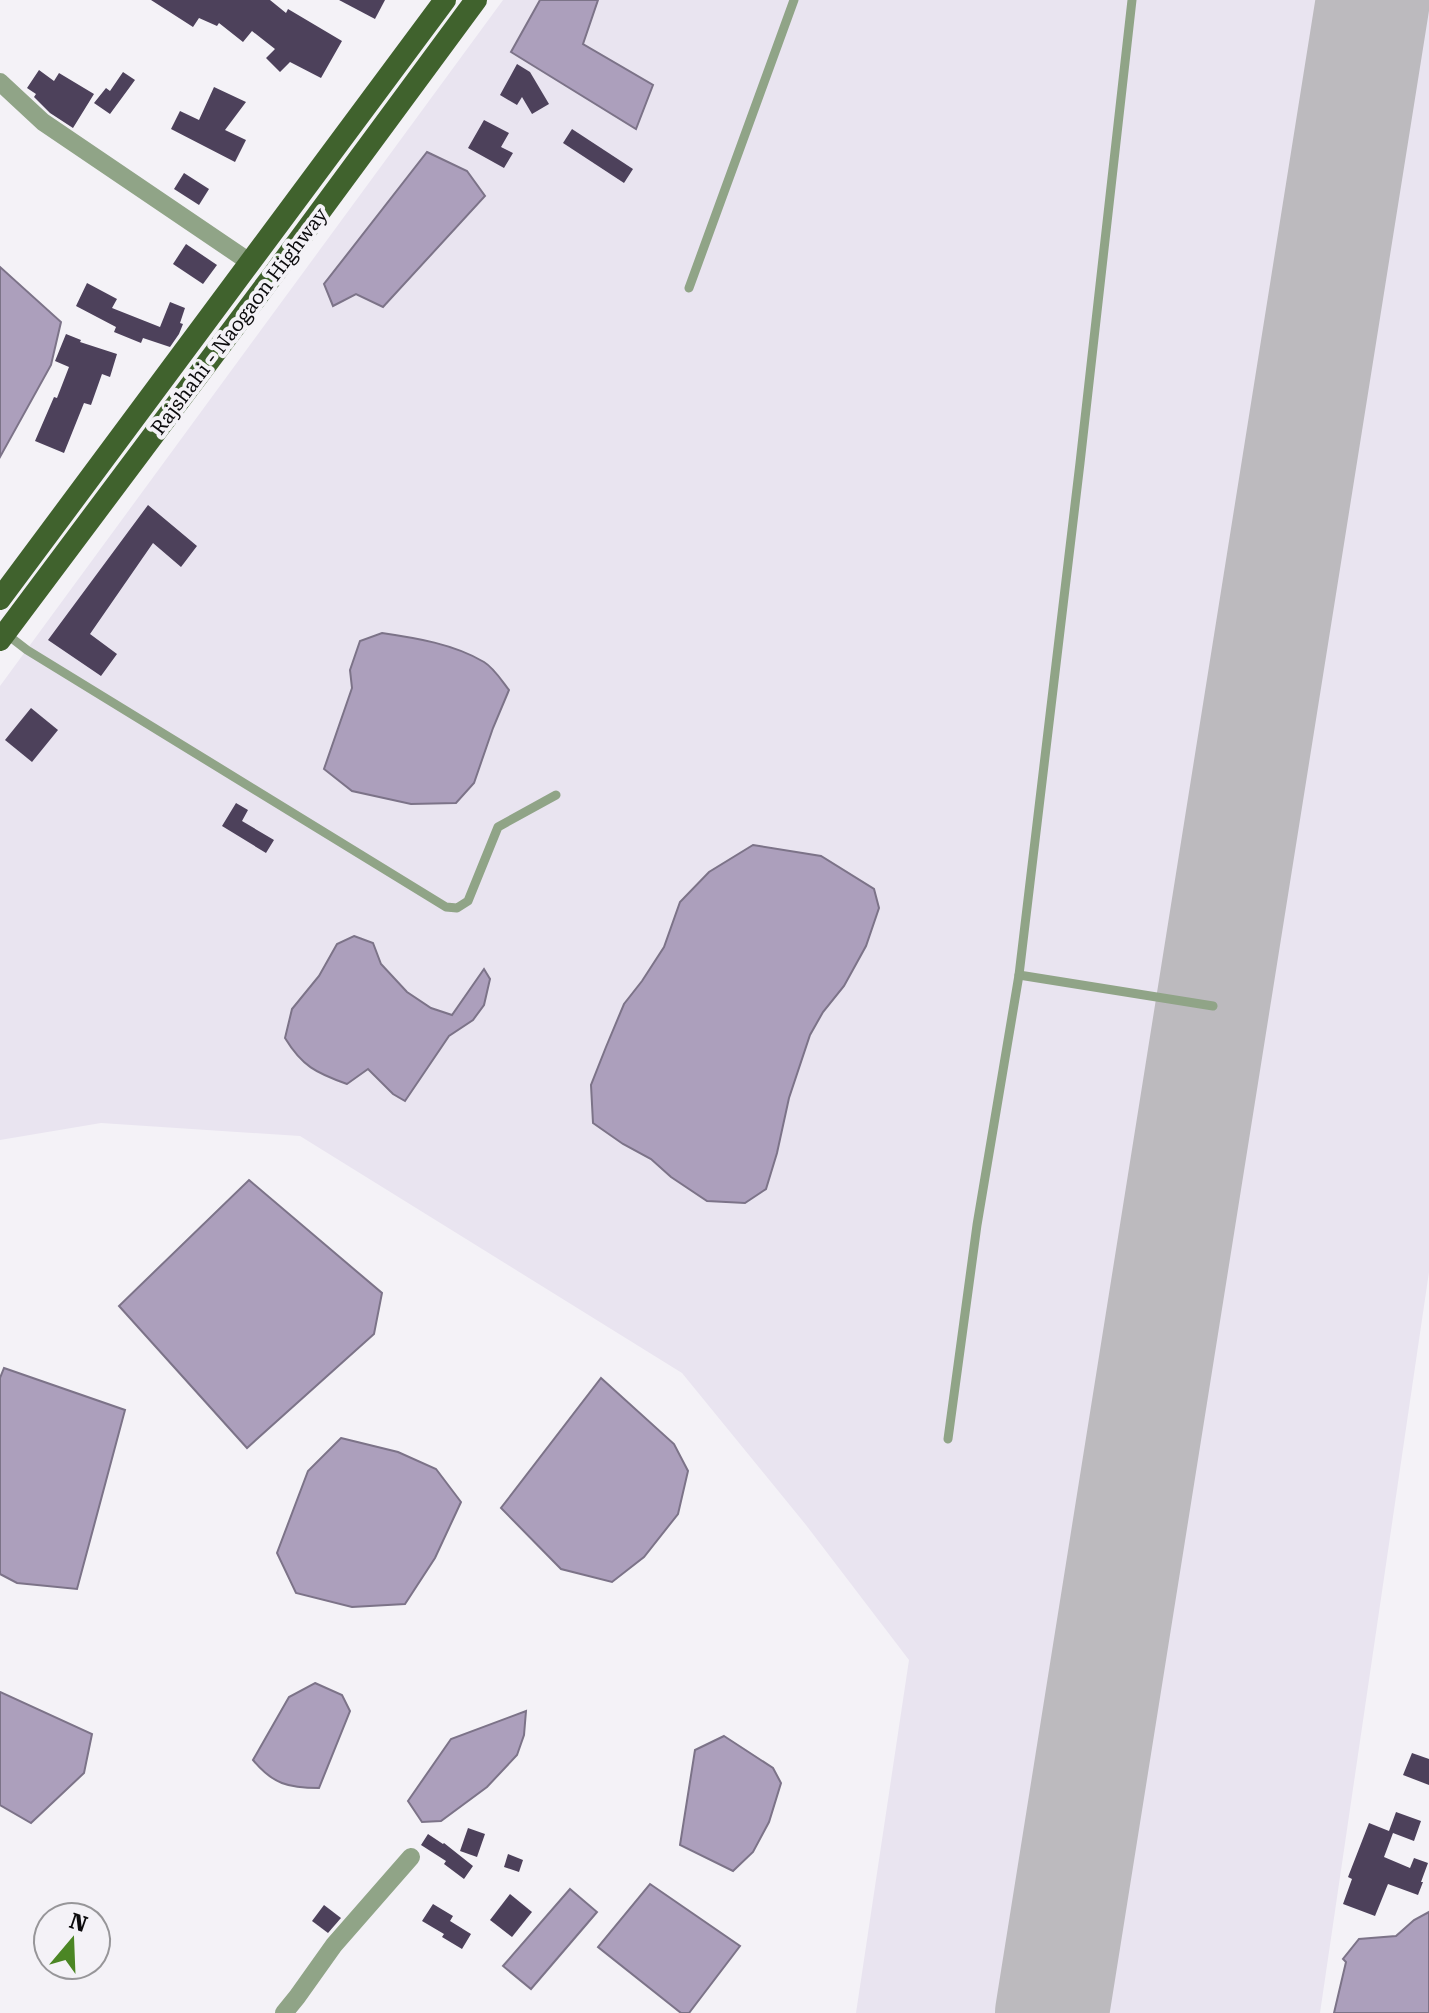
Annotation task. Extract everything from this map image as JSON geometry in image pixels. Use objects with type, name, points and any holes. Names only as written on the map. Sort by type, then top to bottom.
[{"type":"main road","name":"Rajshahi - Naogaon Highway","points":[[0,599],[445,0]]},
{"type":"main road","name":"Rajshahi - Naogaon Highway","points":[[3,637],[476,0]]},
{"type":"street","points":[[0,82],[43,122],[251,263]]},
{"type":"street","points":[[284,2013],[334,1945],[411,1857]]},
{"type":"lane","points":[[689,288],[794,0]]},
{"type":"lane","points":[[948,1439],[977,1225],[1019,975],[1132,0]]},
{"type":"lane","points":[[3,637],[446,907],[457,908],[468,901],[498,827],[556,795]]},
{"type":"lane","points":[[1019,975],[1213,1006]]},
{"type":"shaded area","points":[[503,0],[1429,0],[1429,1272],[1320,2013],[856,2013],[909,1660],[806,1525],[682,1373],[300,1136],[101,1123],[0,1140],[0,686]]},
{"type":"shaded area","points":[[540,0],[598,0],[583,44],[653,85],[636,129],[511,52]]},
{"type":"shaded area","points":[[427,152],[467,171],[485,196],[383,307],[356,294],[333,306],[324,284]]},
{"type":"shaded area","points":[[0,267],[61,322],[51,365],[0,457]]},
{"type":"shaded area","points":[[382,633],[434,643],[472,656],[491,668],[509,690],[474,783],[456,803],[411,804],[352,791],[324,769],[352,688],[350,670],[360,641]]},
{"type":"shaded area","points":[[753,845],[821,856],[874,889],[879,908],[866,946],[844,986],[823,1012],[810,1035],[789,1098],[766,1189],[745,1203],[707,1201],[651,1159],[593,1123],[591,1085],[624,1004],[664,947],[680,902],[709,872]]},
{"type":"shaded area","points":[[354,936],[373,943],[381,964],[407,992],[431,1008],[452,1015],[484,969],[490,979],[484,1005],[473,1020],[449,1036],[405,1101],[393,1094],[368,1069],[347,1084],[318,1072],[304,1062],[285,1038],[292,1009],[319,976],[337,944]]},
{"type":"shaded area","points":[[249,1180],[382,1293],[374,1334],[247,1448],[119,1306]]},
{"type":"shaded area","points":[[4,1368],[125,1410],[77,1589],[17,1583],[0,1574],[0,1378]]},
{"type":"shaded area","points":[[601,1378],[674,1444],[688,1471],[678,1514],[644,1557],[612,1582],[561,1569],[501,1508]]},
{"type":"shaded area","points":[[341,1438],[398,1452],[436,1469],[461,1502],[435,1558],[405,1604],[352,1607],[296,1593],[277,1553],[308,1471]]},
{"type":"shaded area","points":[[315,1683],[342,1695],[350,1711],[319,1788],[298,1787],[274,1779],[253,1760],[289,1697]]},
{"type":"shaded area","points":[[0,1692],[92,1734],[84,1773],[31,1823],[0,1805]]},
{"type":"shaded area","points":[[526,1711],[524,1735],[517,1755],[487,1787],[441,1821],[422,1822],[408,1801],[451,1739]]},
{"type":"shaded area","points":[[724,1736],[773,1768],[781,1783],[769,1822],[753,1852],[733,1871],[680,1845],[695,1750]]},
{"type":"shaded area","points":[[650,1884],[740,1946],[689,2013],[681,2013],[598,1947]]},
{"type":"shaded area","points":[[570,1889],[597,1912],[531,1989],[503,1966]]},
{"type":"shaded area","points":[[1429,1912],[1429,2013],[1334,2013],[1346,1962],[1343,1959],[1359,1939],[1396,1936]]},
{"type":"building","points":[[151,0],[270,0],[286,13],[288,9],[342,41],[321,78],[290,62],[280,72],[266,58],[275,49],[252,31],[243,42],[219,23],[217,26],[199,18],[193,27]]},
{"type":"building","points":[[339,0],[385,0],[375,19]]},
{"type":"building","points":[[517,64],[530,72],[549,104],[532,114],[522,97],[517,105],[500,95]]},
{"type":"building","points":[[39,70],[54,81],[59,73],[94,94],[73,128],[50,113],[34,97],[36,94],[27,88]]},
{"type":"building","points":[[123,72],[135,80],[110,114],[94,103],[106,88],[110,91]]},
{"type":"building","points":[[214,87],[246,102],[225,130],[246,140],[235,162],[171,129],[180,111],[199,120]]},
{"type":"building","points":[[484,120],[509,133],[501,147],[513,153],[504,168],[468,148]]},
{"type":"building","points":[[572,129],[633,169],[624,183],[563,143]]},
{"type":"building","points":[[184,173],[209,189],[199,205],[174,189]]},
{"type":"building","points":[[186,244],[217,265],[203,284],[173,264]]},
{"type":"building","points":[[87,283],[117,299],[112,308],[160,327],[170,302],[185,308],[179,334],[170,347],[143,338],[141,343],[114,332],[116,327],[76,306]]},
{"type":"building","points":[[66,334],[117,354],[110,377],[102,374],[91,405],[84,403],[64,453],[35,441],[69,367],[55,361]]},
{"type":"building","points":[[148,505],[197,546],[181,567],[153,543],[90,634],[117,654],[101,676],[48,640]]},
{"type":"building","points":[[31,708],[58,730],[32,762],[5,740]]},
{"type":"building","points":[[236,803],[248,810],[242,821],[274,840],[266,853],[222,826]]},
{"type":"building","points":[[1412,1753],[1429,1759],[1429,1785],[1403,1775]]},
{"type":"building","points":[[1396,1812],[1421,1821],[1414,1841],[1393,1833],[1384,1857],[1410,1868],[1414,1858],[1428,1863],[1418,1895],[1388,1884],[1375,1916],[1343,1904],[1352,1879],[1348,1877],[1369,1823],[1389,1831]]},
{"type":"building","points":[[468,1828],[485,1834],[477,1857],[460,1851]]},
{"type":"building","points":[[428,1834],[473,1866],[464,1879],[444,1864],[446,1861],[421,1845]]},
{"type":"building","points":[[508,1854],[523,1860],[519,1872],[504,1867]]},
{"type":"building","points":[[510,1894],[532,1912],[512,1937],[490,1920]]},
{"type":"building","points":[[433,1904],[453,1916],[450,1921],[471,1934],[462,1949],[422,1921]]},
{"type":"building","points":[[324,1905],[341,1918],[328,1933],[312,1921]]},
{"type":"runway","points":[[1052,2013],[1373,0]]}]
